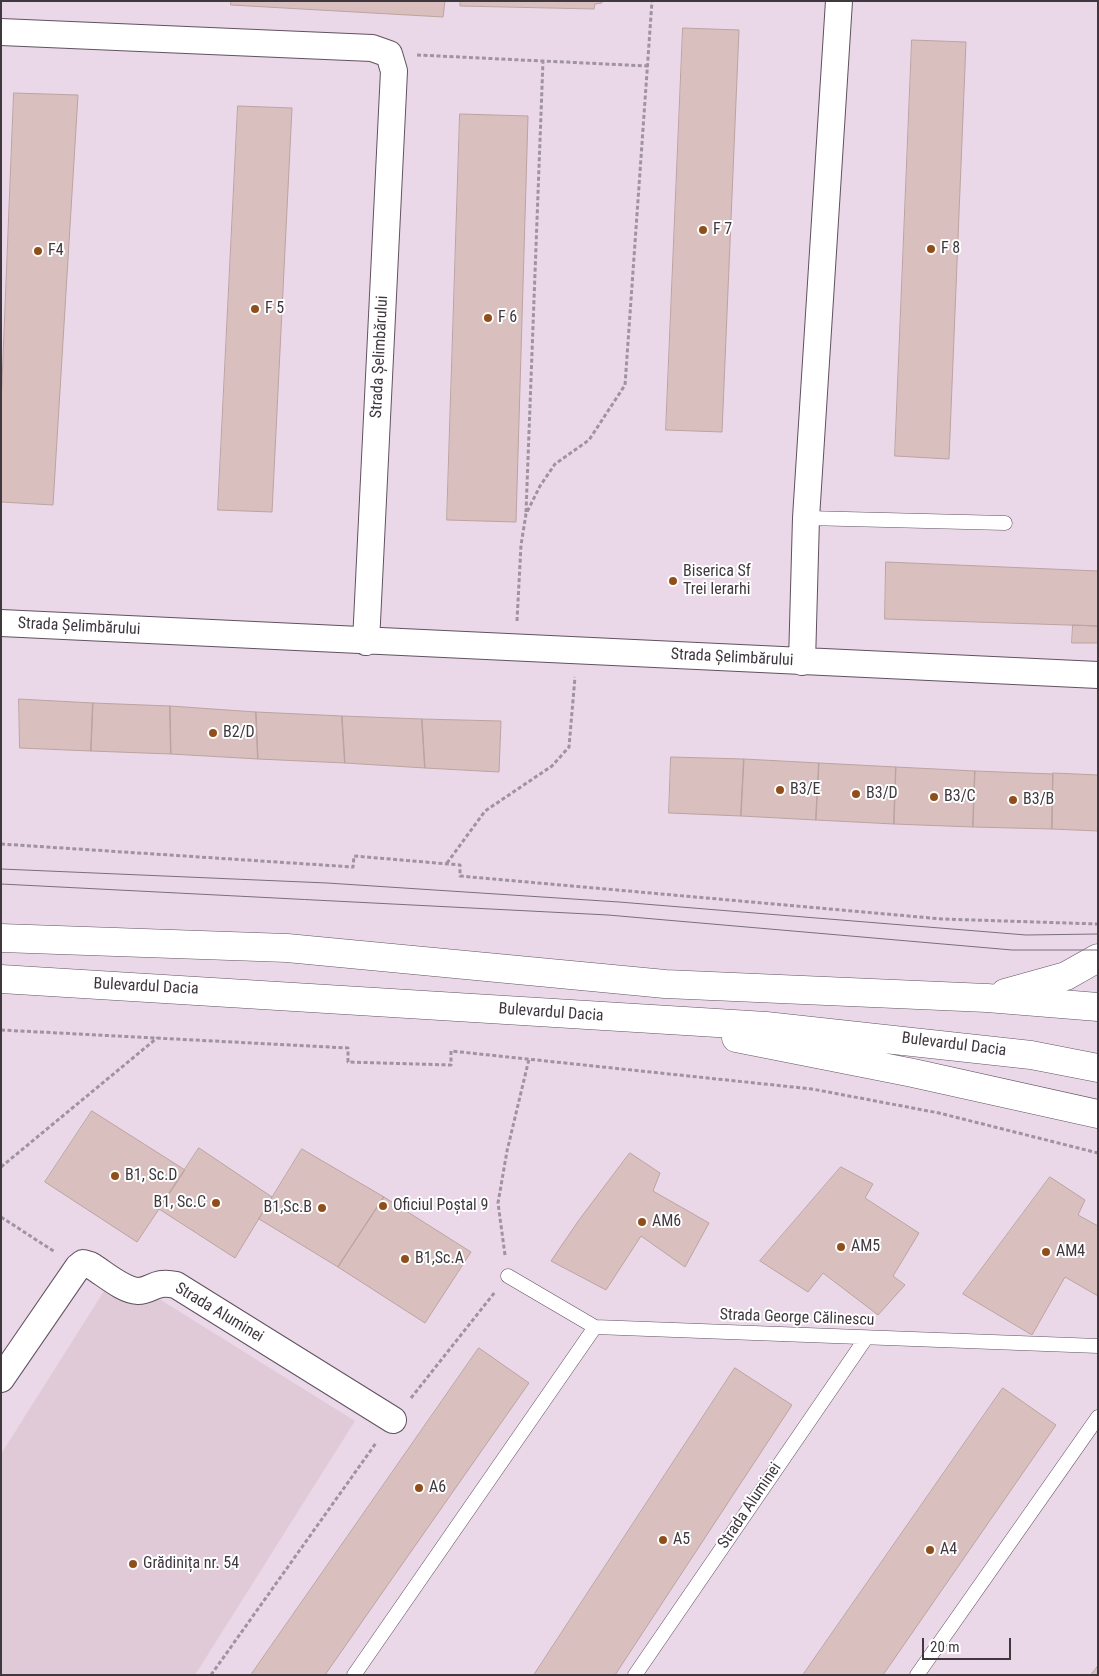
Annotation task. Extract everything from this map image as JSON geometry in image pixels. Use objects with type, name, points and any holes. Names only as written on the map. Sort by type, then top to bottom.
[{"type":"main road","points":[[1,938],[287,948],[665,984],[987,998],[1098,1007]]},
{"type":"main road","points":[[987,998],[1066,976],[1098,958]]},
{"type":"main road","name":"Bulevardul Dacia","points":[[1,979],[766,1026],[890,1038],[1032,1055],[1098,1068]]},
{"type":"main road","points":[[629,1018],[913,1073],[1098,1114]]},
{"type":"street","points":[[802,662],[806,518],[839,1]]},
{"type":"street","points":[[1,32],[372,48],[392,63]]},
{"type":"street","name":"Strada Șelimbărului","points":[[366,642],[392,63]]},
{"type":"street","name":"Strada Șelimbărului","points":[[1,623],[366,642],[1098,675]]},
{"type":"street","name":"Strada Aluminei","points":[[78,1267],[83,1264],[90,1265],[126,1288],[140,1291],[164,1282],[176,1285],[394,1420]]},
{"type":"street","points":[[1,1379],[78,1267]]},
{"type":"lane","points":[[806,518],[1004,523]]},
{"type":"lane","name":"Strada George Călinescu","points":[[508,1276],[595,1327],[1098,1346]]},
{"type":"lane","points":[[354,1675],[595,1327]]},
{"type":"lane","name":"Strada Aluminei","points":[[635,1675],[866,1338]]},
{"type":"lane","points":[[916,1675],[1098,1417]]},
{"type":"path","points":[[526,514],[540,486],[555,464],[589,440],[625,385],[652,1]]},
{"type":"path","points":[[392,63],[542,61],[648,66]]},
{"type":"path","points":[[516,648],[521,545],[526,514],[542,61]]},
{"type":"path","points":[[447,864],[484,811],[552,766],[569,747],[577,651]]},
{"type":"path","points":[[1,844],[353,867],[354,856],[460,865],[460,876],[942,919],[1098,924]]},
{"type":"path","points":[[1,1030],[348,1048],[348,1062],[451,1065],[452,1051],[812,1089],[939,1113],[1098,1153]]},
{"type":"path","points":[[1,1167],[158,1038]]},
{"type":"path","points":[[211,1675],[394,1420],[508,1276],[498,1203],[507,1151],[529,1059]]},
{"type":"path","points":[[1,1217],[78,1267]]},
{"type":"shaded area","name":"Grădinița nr. 54","points":[[116,1272],[355,1421],[195,1675],[1,1675],[1,1454]]},
{"type":"building","points":[[231,1],[445,1],[443,17],[231,5]]},
{"type":"building","points":[[460,1],[602,1],[602,3],[595,4],[594,9],[460,6]]},
{"type":"building","name":"F 7","points":[[683,28],[739,30],[722,432],[666,430]]},
{"type":"building","name":"F 8","points":[[912,40],[966,42],[949,459],[895,456]]},
{"type":"building","name":"F4","points":[[14,93],[78,95],[53,505],[1,502],[1,407]]},
{"type":"building","name":"F 5","points":[[238,106],[292,108],[272,512],[218,510]]},
{"type":"building","name":"F 6","points":[[460,114],[528,116],[516,522],[447,520]]},
{"type":"building","points":[[886,562],[1098,571],[1098,626],[885,619]]},
{"type":"building","points":[[1073,625],[1098,626],[1098,643],[1072,643]]},
{"type":"building","points":[[19,699],[93,703],[91,751],[20,748]]},
{"type":"building","points":[[93,703],[170,706],[171,754],[91,751]]},
{"type":"building","name":"B2/D","points":[[170,706],[256,712],[258,759],[171,754]]},
{"type":"building","points":[[256,712],[342,716],[345,763],[258,759]]},
{"type":"building","points":[[342,716],[422,719],[425,768],[345,763]]},
{"type":"building","points":[[422,719],[501,721],[499,772],[425,768]]},
{"type":"building","points":[[671,757],[744,759],[741,816],[669,813]]},
{"type":"building","name":"B3/E","points":[[744,759],[819,763],[816,820],[741,816]]},
{"type":"building","name":"B3/D","points":[[819,763],[896,767],[894,824],[816,820]]},
{"type":"building","name":"B3/C","points":[[896,767],[975,771],[973,827],[894,824]]},
{"type":"building","name":"B3/B","points":[[975,771],[1053,774],[1052,829],[973,827]]},
{"type":"building","points":[[1053,773],[1098,775],[1098,831],[1052,829]]},
{"type":"building","name":"B1, Sc.D","points":[[92,1111],[185,1170],[137,1242],[45,1182]]},
{"type":"building","name":"B1, Sc.C","points":[[199,1148],[272,1197],[235,1258],[159,1209]]},
{"type":"building","name":"B1,Sc.B","points":[[302,1149],[384,1197],[338,1267],[259,1219]]},
{"type":"building","name":"AM6","points":[[630,1153],[660,1173],[653,1191],[709,1223],[685,1267],[641,1236],[606,1290],[551,1261],[579,1220]]},
{"type":"building","name":"AM5","points":[[841,1167],[873,1184],[865,1198],[919,1233],[893,1276],[905,1285],[878,1315],[823,1273],[808,1292],[760,1261]]},
{"type":"building","name":"AM4","points":[[1050,1177],[1085,1200],[1078,1215],[1098,1226],[1098,1296],[1065,1277],[1032,1335],[963,1294]]},
{"type":"building","name":"B1,Sc.A","points":[[384,1197],[471,1252],[425,1323],[338,1267]]},
{"type":"building","name":"A6","points":[[479,1348],[529,1383],[325,1675],[251,1675]]},
{"type":"building","name":"A5","points":[[735,1368],[792,1405],[615,1675],[534,1675]]},
{"type":"building","name":"A4","points":[[1003,1388],[1056,1425],[883,1675],[803,1675]]},
{"type":"building","points":[[1098,1666],[1098,1675],[1091,1675]]},
{"type":"tram line","points":[[1,869],[327,883],[619,902],[1026,935],[1098,934]]},
{"type":"tram line","points":[[1,884],[608,915],[1012,950],[1098,950]]},
{"type":"place","name":"F 7","points":[[703,230]]},
{"type":"place","name":"F 8","points":[[931,249]]},
{"type":"place","name":"F4","points":[[38,251]]},
{"type":"place","name":"F 5","points":[[255,309]]},
{"type":"place","name":"F 6","points":[[488,318]]},
{"type":"place","name":"Biserica Sf Trei Ierarhi","points":[[673,581]]},
{"type":"place","name":"B2/D","points":[[213,733]]},
{"type":"place","name":"B3/E","points":[[780,790]]},
{"type":"place","name":"B3/D","points":[[856,794]]},
{"type":"place","name":"B3/C","points":[[934,797]]},
{"type":"place","name":"B3/B","points":[[1013,800]]},
{"type":"place","name":"B1, Sc.D","points":[[115,1176]]},
{"type":"place","name":"B1, Sc.C","points":[[216,1203]]},
{"type":"place","name":"Oficiul Poștal 9","points":[[383,1206]]},
{"type":"place","name":"B1,Sc.B","points":[[322,1208]]},
{"type":"place","name":"AM6","points":[[642,1222]]},
{"type":"place","name":"AM5","points":[[841,1247]]},
{"type":"place","name":"AM4","points":[[1046,1252]]},
{"type":"place","name":"B1,Sc.A","points":[[405,1259]]},
{"type":"place","name":"A6","points":[[419,1488]]},
{"type":"place","name":"A5","points":[[663,1540]]},
{"type":"place","name":"A4","points":[[930,1550]]},
{"type":"place","name":"Grădinița nr. 54","points":[[133,1564]]}]
